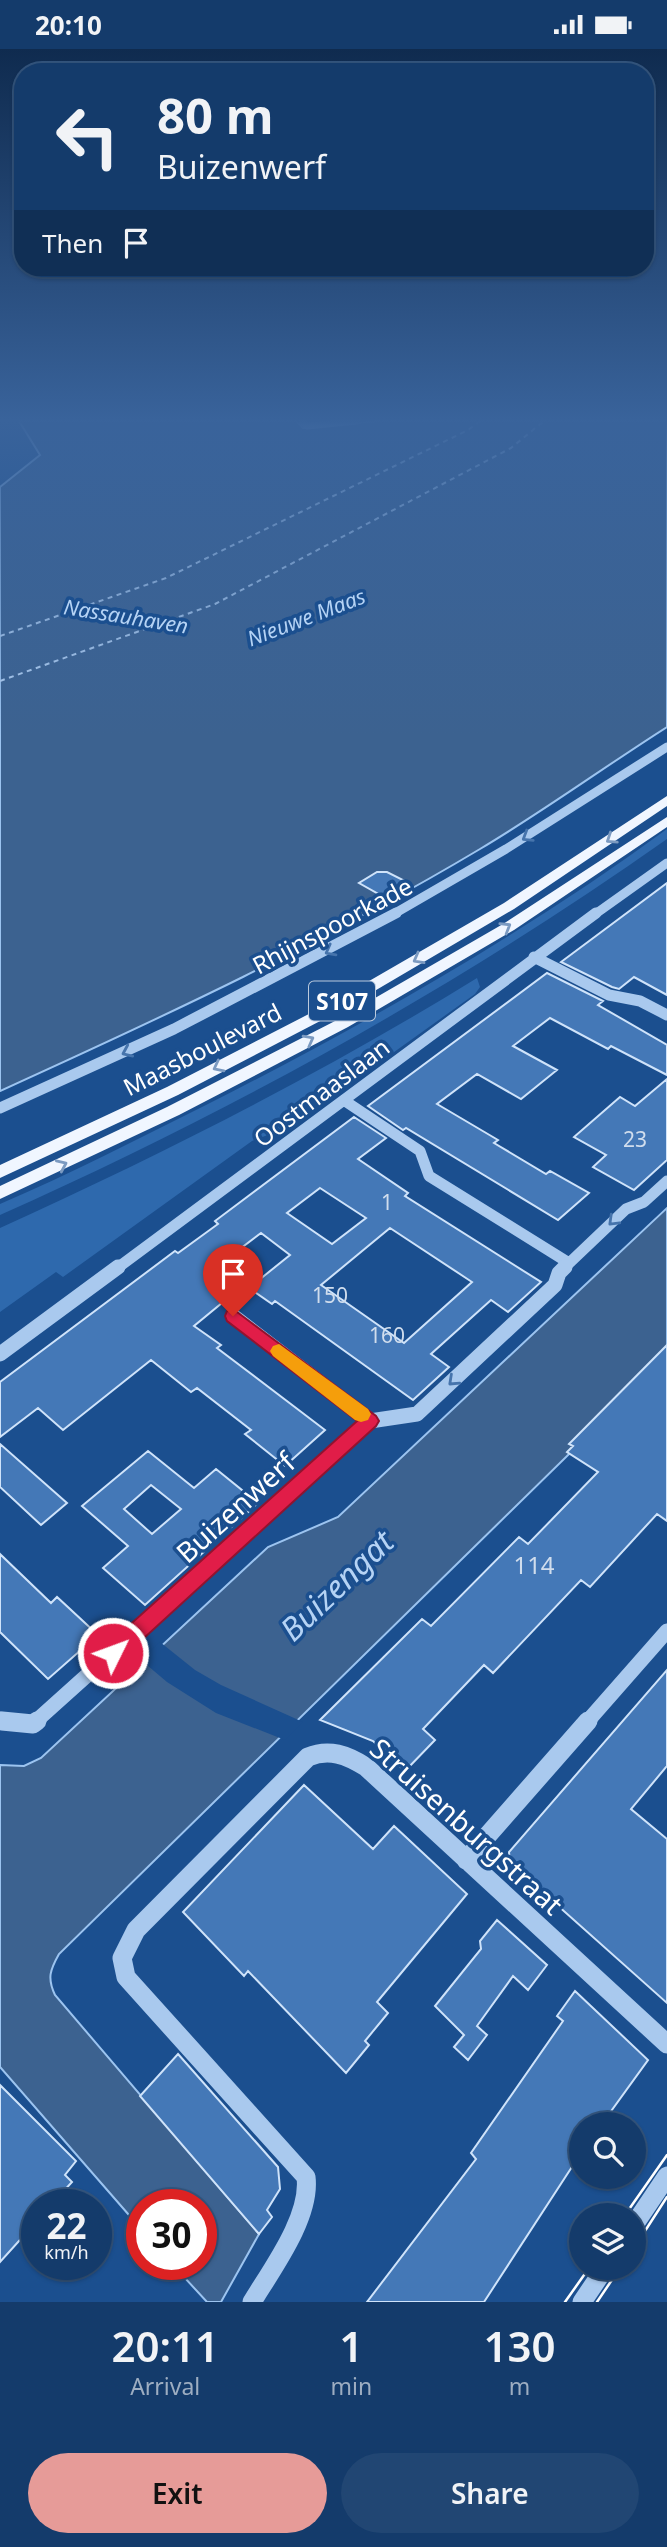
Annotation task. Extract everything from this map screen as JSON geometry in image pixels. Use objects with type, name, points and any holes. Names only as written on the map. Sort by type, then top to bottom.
[{"type":"main road","name":"Maasboulevard","points":[[0,1173],[180,1087],[429,954],[525,896],[667,800]]},
{"type":"main road","name":"Maasboulevard","points":[[0,1193],[157,1119],[400,990],[543,905],[667,821]]},
{"type":"street","name":"Rhijnspoorkade","points":[[0,1108],[171,1032],[321,956],[458,880],[667,747]]},
{"type":"street","name":"Oostmaaslaan","points":[[0,1354],[345,1101],[534,957],[665,866]]},
{"type":"street","points":[[534,957],[609,995],[640,1002],[667,1016]]},
{"type":"street","points":[[345,1101],[420,1151],[429,1175],[569,1263]]},
{"type":"street","points":[[233,1316],[370,1421],[417,1414],[555,1285],[559,1273],[626,1209],[644,1202],[667,1181]]},
{"type":"street","name":"Buizenwerf","points":[[0,1719],[4,1722],[33,1724],[370,1421]]},
{"type":"street","points":[[466,1860],[667,1631]]},
{"type":"street","name":"Struisenburgstraat","points":[[251,2302],[303,2210],[310,2185],[306,2176],[125,1977],[121,1960],[122,1953],[136,1930],[302,1761],[314,1753],[332,1752],[357,1761],[667,2044]]},
{"type":"street","points":[[646,2207],[667,2176]]},
{"type":"street","points":[[582,2302],[597,2280]]},
{"type":"shaded area","points":[[667,829],[667,839],[508,945],[426,995],[259,1089],[0,1215],[0,1204],[206,1105],[384,1010],[500,942]]},
{"type":"shaded area","points":[[477,978],[480,987],[475,994],[291,1126],[252,1141],[63,1277],[56,1272],[0,1312],[0,1228],[243,1111],[420,1013]]},
{"type":"water","points":[[0,526],[667,526],[667,727],[504,834],[422,883],[183,1006],[0,1091]]},
{"type":"water","name":"Buizengat","points":[[667,1208],[667,1358],[59,1954],[53,1965],[50,1979],[55,1995],[259,2234],[221,2302],[207,2302],[187,2280],[217,2280],[217,2189],[126,2189],[126,2212],[112,2196],[112,2189],[106,2189],[0,2067],[0,1765],[24,1766],[41,1758],[268,1547],[338,1517]]},
{"type":"pier","points":[[160,1642],[195,1670],[221,1685],[303,1722],[285,1740],[216,1713],[167,1682],[141,1660]]},
{"type":"building","points":[[377,872],[387,872],[407,882],[384,897],[359,883]]},
{"type":"building","points":[[667,883],[667,995],[634,977],[619,989],[612,987],[561,962]]},
{"type":"building","points":[[547,973],[603,1001],[598,1005],[667,1045],[667,1075],[611,1046],[608,1049],[550,1018],[513,1046],[557,1070],[521,1099],[477,1074],[437,1104],[498,1140],[494,1143],[546,1174],[550,1171],[589,1193],[558,1220],[406,1128],[403,1130],[368,1106]]},
{"type":"building","points":[[667,1079],[667,1160],[634,1190],[593,1167],[606,1155],[574,1137],[620,1097],[635,1106]]},
{"type":"building","points":[[354,1117],[386,1138],[358,1159],[408,1193],[405,1196],[541,1282],[508,1312],[491,1300],[431,1354],[449,1367],[413,1400],[275,1301],[272,1304],[249,1288],[290,1255],[261,1233],[207,1274],[234,1293],[194,1326],[221,1345],[217,1348],[325,1430],[285,1466],[245,1434],[251,1430],[197,1388],[191,1392],[151,1360],[63,1430],[38,1408],[0,1437],[0,1382],[175,1251],[178,1253],[218,1224],[215,1221]],"holes":[[[320,1188],[366,1218],[332,1244],[287,1213]],[[390,1228],[472,1282],[404,1343],[321,1285]]]},
{"type":"building","points":[[667,1345],[667,1521],[657,1514],[590,1587],[581,1580],[493,1673],[484,1665],[423,1729],[435,1740],[405,1771],[373,1741],[320,1720],[422,1619],[431,1626],[519,1537],[528,1544],[598,1472],[567,1452],[573,1446],[569,1444]]},
{"type":"building","points":[[0,1444],[67,1503],[41,1525],[0,1487]]},
{"type":"building","points":[[148,1451],[194,1488],[216,1469],[258,1503],[145,1605],[103,1568],[128,1546],[82,1506]],"holes":[[[151,1485],[181,1509],[152,1534],[124,1509]]]},
{"type":"building","points":[[0,1554],[51,1603],[57,1597],[98,1635],[48,1679],[0,1632]]},
{"type":"building","points":[[667,1670],[667,1766],[631,1809],[667,1839],[667,2003],[510,1863],[509,1852]]},
{"type":"building","points":[[304,1785],[373,1849],[394,1826],[467,1894],[377,2002],[388,2013],[365,2041],[369,2045],[346,2073],[248,1971],[244,1976],[183,1912]]},
{"type":"building","points":[[497,1920],[547,1965],[528,1990],[513,1976],[477,2026],[487,2035],[468,2060],[454,2047],[464,2035],[435,2006],[481,1949],[480,1941]]},
{"type":"building","points":[[575,1991],[648,2060],[610,2112],[569,2112],[569,2171],[484,2302],[367,2302],[476,2159],[471,2153],[563,2021],[557,2016]]},
{"type":"building","points":[[178,2054],[278,2167],[280,2189],[267,2210],[272,2217],[259,2234],[140,2096]]},
{"type":"building","points":[[0,2085],[76,2161],[65,2175],[72,2182],[66,2189],[21,2189],[21,2239],[0,2262]]},
{"type":"ferry route","points":[[0,636],[166,578],[272,526]]},
{"type":"ferry route","points":[[0,681],[215,604],[363,526]]},
{"type":"tram line","points":[[633,2203],[667,2155]]},
{"type":"tram line","points":[[646,2229],[667,2197]]},
{"type":"tram line","points":[[565,2302],[581,2280]]},
{"type":"tram line","points":[[597,2302],[612,2280]]},
{"type":"slow traffic","points":[[279,1351],[361,1414]]},
{"type":"route","points":[[113,1653],[370,1421],[233,1316]]},
{"type":"water label","name":"Nassauhaven","points":[[126,616]]},
{"type":"water label","name":"Nieuwe Maas","points":[[306,617]]}]
